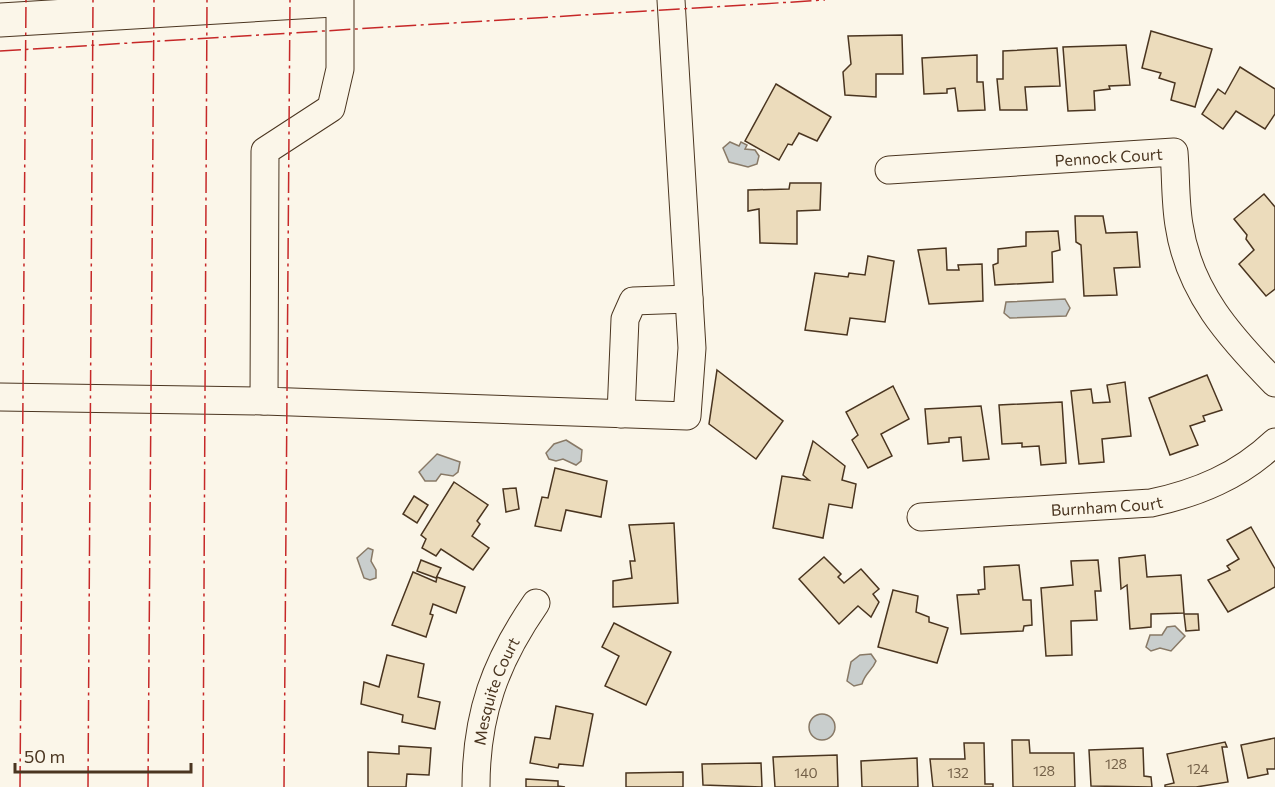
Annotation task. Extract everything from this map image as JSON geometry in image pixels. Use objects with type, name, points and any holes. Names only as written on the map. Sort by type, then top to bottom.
[{"type":"main road","points":[[0,20],[333,0]]},
{"type":"street","points":[[264,401],[265,151],[331,108],[340,69],[340,0]]},
{"type":"street","points":[[0,397],[264,401],[687,416],[692,348],[671,0]]},
{"type":"street","name":"Pennock Court","points":[[889,170],[1174,152],[1179,224],[1183,247],[1199,290],[1210,310],[1237,344],[1275,383]]},
{"type":"street","points":[[621,414],[625,319],[633,302],[689,299]]},
{"type":"street","name":"Burnham Court","points":[[921,517],[1151,503],[1217,483],[1257,459],[1275,442]]},
{"type":"street","name":"Mesquite Court","points":[[476,787],[476,753],[482,715],[494,678],[515,635],[536,603]]},
{"type":"shaded area","points":[[730,142],[739,146],[741,142],[747,145],[745,149],[755,150],[759,156],[757,164],[748,167],[729,162],[723,148]]},
{"type":"shaded area","points":[[1065,299],[1070,308],[1066,316],[1010,318],[1004,313],[1006,302]]},
{"type":"shaded area","points":[[566,440],[582,450],[581,461],[576,465],[563,459],[556,461],[549,459],[546,453],[554,444]]},
{"type":"shaded area","points":[[437,454],[460,462],[458,472],[453,476],[441,474],[436,481],[425,481],[419,472]]},
{"type":"shaded area","points":[[368,548],[373,550],[371,561],[376,570],[376,578],[370,580],[364,578],[357,558]]},
{"type":"shaded area","points":[[1175,626],[1185,636],[1171,651],[1160,648],[1151,651],[1146,647],[1150,635],[1162,635],[1167,627]]},
{"type":"shaded area","points":[[871,654],[876,661],[862,684],[854,686],[847,681],[851,662],[860,655]]},
{"type":"shaded area","points":[[822,714],[831,718],[835,727],[831,736],[822,740],[813,736],[809,727],[813,718]]},
{"type":"building","points":[[1151,31],[1212,49],[1195,107],[1171,100],[1175,83],[1159,78],[1161,73],[1142,68]]},
{"type":"building","points":[[902,35],[903,74],[876,74],[876,97],[845,95],[843,72],[851,64],[848,36]]},
{"type":"building","points":[[1126,45],[1130,85],[1109,86],[1110,89],[1094,91],[1095,110],[1068,111],[1063,47]]},
{"type":"building","points":[[1057,48],[1060,86],[1025,87],[1027,110],[1000,110],[997,79],[1003,79],[1003,51]]},
{"type":"building","points":[[977,55],[977,82],[983,82],[985,110],[958,111],[955,88],[947,89],[947,93],[924,94],[922,58]]},
{"type":"building","points":[[1240,67],[1275,89],[1275,114],[1265,129],[1236,111],[1223,129],[1202,114],[1218,89],[1225,94]]},
{"type":"building","points":[[776,84],[831,117],[817,141],[799,133],[792,145],[788,144],[779,160],[745,141]]},
{"type":"building","points":[[790,183],[821,183],[820,210],[797,211],[797,244],[760,243],[759,209],[748,211],[748,190],[789,189]]},
{"type":"building","points":[[1264,194],[1275,207],[1275,289],[1266,296],[1239,264],[1254,250],[1246,239],[1247,235],[1234,219]]},
{"type":"building","points":[[1075,216],[1103,216],[1106,233],[1137,232],[1140,267],[1114,268],[1117,295],[1084,296],[1081,245],[1076,242]]},
{"type":"building","points":[[1058,231],[1060,250],[1052,252],[1053,282],[995,285],[993,265],[998,263],[998,249],[1026,246],[1026,232]]},
{"type":"building","points":[[946,248],[947,270],[959,270],[958,265],[982,264],[983,301],[929,304],[918,250]]},
{"type":"building","points":[[868,256],[894,261],[885,322],[850,318],[847,335],[805,330],[815,273],[848,277],[849,273],[865,275]]},
{"type":"building","points":[[717,370],[783,421],[756,459],[709,424]]},
{"type":"building","points":[[1207,375],[1222,410],[1203,416],[1205,421],[1190,426],[1198,445],[1170,455],[1149,398]]},
{"type":"building","points":[[1125,382],[1131,436],[1102,439],[1104,462],[1079,464],[1071,391],[1091,389],[1093,403],[1110,402],[1107,385]]},
{"type":"building","points":[[893,386],[909,419],[881,434],[892,456],[868,468],[852,440],[858,435],[846,412]]},
{"type":"building","points":[[1062,402],[1066,463],[1041,465],[1039,446],[1022,447],[1022,443],[1002,444],[999,405]]},
{"type":"building","points":[[981,406],[989,459],[963,461],[961,437],[949,438],[949,442],[928,444],[925,409]]},
{"type":"building","points":[[813,441],[845,466],[842,480],[856,484],[852,508],[829,504],[823,538],[773,528],[782,476],[809,480],[803,475]]},
{"type":"building","points":[[555,468],[607,481],[601,517],[566,510],[561,531],[535,526],[542,497],[548,498]]},
{"type":"building","points":[[454,482],[488,505],[477,521],[480,524],[472,536],[489,548],[473,570],[441,549],[436,556],[422,548],[426,539],[421,535]]},
{"type":"building","points":[[516,488],[519,509],[506,512],[503,489]]},
{"type":"building","points":[[414,496],[428,505],[417,523],[403,514]]},
{"type":"building","points":[[674,523],[678,603],[613,607],[613,581],[632,578],[630,561],[635,561],[629,525]]},
{"type":"building","points":[[1251,527],[1275,569],[1275,587],[1228,612],[1208,580],[1230,570],[1227,566],[1239,559],[1227,540]]},
{"type":"building","points":[[1145,555],[1147,577],[1181,575],[1184,613],[1151,614],[1151,627],[1130,629],[1127,585],[1121,589],[1119,558]]},
{"type":"building","points":[[824,557],[841,574],[838,577],[844,583],[861,569],[879,589],[873,594],[879,602],[871,617],[858,606],[839,624],[799,579]]},
{"type":"building","points":[[421,560],[441,568],[436,578],[417,571]]},
{"type":"building","points":[[1098,560],[1101,591],[1095,591],[1097,620],[1071,621],[1072,655],[1046,656],[1041,588],[1073,585],[1071,561]]},
{"type":"building","points":[[1019,565],[1023,600],[1031,600],[1032,625],[1024,626],[1023,631],[961,634],[957,595],[979,594],[978,590],[985,589],[984,567]]},
{"type":"building","points":[[413,572],[436,582],[437,577],[465,587],[456,613],[433,604],[430,614],[433,615],[426,637],[392,625]]},
{"type":"building","points":[[893,590],[918,596],[916,612],[929,617],[929,622],[948,628],[937,663],[878,647]]},
{"type":"building","points":[[1184,614],[1198,614],[1199,630],[1186,631]]},
{"type":"building","points":[[614,623],[671,652],[646,705],[605,686],[619,656],[602,647]]},
{"type":"building","points":[[387,655],[424,664],[418,697],[440,702],[435,729],[402,722],[403,715],[361,704],[364,682],[379,687]]},
{"type":"building","points":[[556,706],[593,714],[583,766],[559,764],[558,768],[530,763],[535,737],[550,739]]},
{"type":"building","points":[[1275,738],[1275,769],[1267,769],[1268,774],[1248,778],[1241,745]]},
{"type":"building","points":[[1012,740],[1029,740],[1030,753],[1074,753],[1075,787],[1013,787]]},
{"type":"building","points":[[1225,742],[1227,747],[1222,747],[1228,782],[1196,787],[1165,787],[1165,785],[1174,783],[1167,754]]},
{"type":"building","points":[[964,743],[984,743],[985,784],[993,784],[993,787],[933,787],[930,759],[965,759]]},
{"type":"building","points":[[399,746],[431,748],[429,775],[407,774],[406,787],[368,787],[368,752],[399,754]]},
{"type":"building","points":[[1143,748],[1144,776],[1151,777],[1152,787],[1091,786],[1089,750]]},
{"type":"building","points":[[837,755],[838,787],[775,787],[773,757]]},
{"type":"building","points":[[917,758],[918,787],[862,787],[861,761]]},
{"type":"building","points":[[761,763],[762,787],[703,785],[702,764]]},
{"type":"building","points":[[683,772],[683,787],[626,787],[626,773]]},
{"type":"building","points":[[526,779],[558,781],[558,786],[565,787],[526,787]]},
{"type":"power","points":[[20,787],[26,0]]},
{"type":"power","points":[[88,787],[93,0]]},
{"type":"power","points":[[148,787],[154,0]]},
{"type":"power","points":[[203,787],[207,0]]},
{"type":"power","points":[[284,787],[290,0]]},
{"type":"power","points":[[0,51],[825,0]]}]
